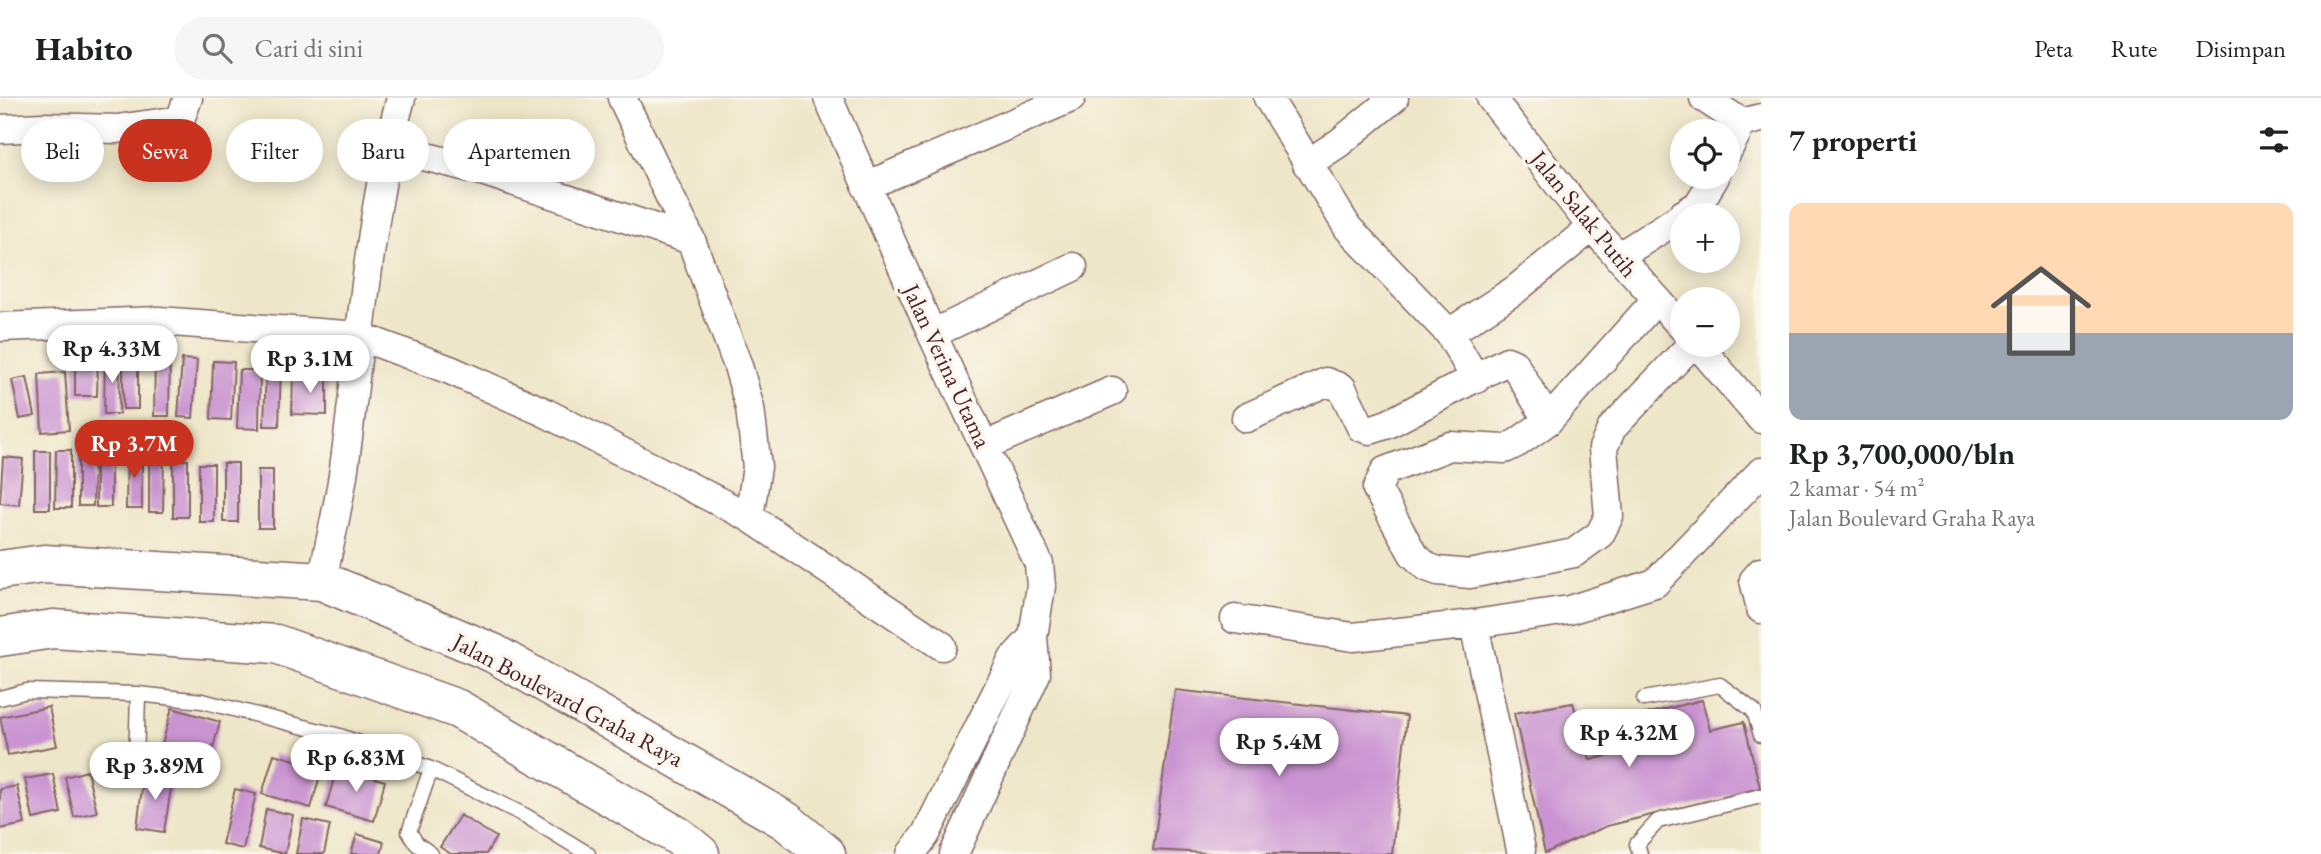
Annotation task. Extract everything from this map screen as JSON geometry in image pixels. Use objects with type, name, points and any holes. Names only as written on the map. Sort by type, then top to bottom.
[{"type":"main road","name":"Jalan Boulevard Graha Raya","points":[[0,570],[44,564],[322,581],[494,653],[786,821],[826,854]]},
{"type":"main road","points":[[0,638],[53,629],[276,644],[458,709],[683,845]]},
{"type":"street","points":[[0,129],[117,129],[180,120],[188,98]]},
{"type":"street","points":[[395,119],[401,98]]},
{"type":"street","points":[[622,98],[691,240],[738,366],[750,408],[757,467],[748,517]]},
{"type":"street","name":"Jalan Verina Utama","points":[[828,98],[932,334],[1039,564],[1041,586],[1032,638],[1036,674],[954,854]]},
{"type":"street","points":[[866,186],[1070,98]]},
{"type":"street","points":[[1268,98],[1348,228],[1449,333],[1476,379]]},
{"type":"street","points":[[1307,164],[1339,143],[1394,98]]},
{"type":"street","name":"Jalan Salak Putih","points":[[1491,98],[1592,227],[1670,315]]},
{"type":"street","points":[[1704,98],[1752,114],[1740,132]]},
{"type":"street","points":[[429,157],[480,170],[691,240]]},
{"type":"street","points":[[322,581],[345,464],[359,337],[382,182]]},
{"type":"street","points":[[1618,257],[1670,223]]},
{"type":"street","points":[[1449,333],[1515,290],[1592,227]]},
{"type":"street","points":[[932,334],[1073,267]]},
{"type":"street","points":[[1656,300],[1548,421],[1505,449],[1450,446],[1385,471],[1377,489],[1413,554],[1427,567],[1438,572],[1470,574],[1574,553],[1591,543],[1601,534],[1609,516],[1604,447],[1607,436],[1680,357]]},
{"type":"street","points":[[0,327],[159,321],[359,337],[450,370],[544,412],[748,517],[942,646]]},
{"type":"street","points":[[1708,357],[1761,419]]},
{"type":"street","points":[[1246,418],[1326,382],[1342,388],[1360,427],[1370,430],[1388,424],[1507,361],[1514,364],[1548,421]]},
{"type":"street","points":[[984,446],[1112,391]]},
{"type":"street","points":[[1236,619],[1353,637],[1474,624],[1569,610],[1655,583],[1761,472]]},
{"type":"street","points":[[1761,572],[1755,580],[1761,609]]},
{"type":"street","points":[[1474,624],[1521,850]]},
{"type":"street","name":"Jalan Verina Utama","points":[[911,854],[926,834],[1013,659],[1032,638]]},
{"type":"street","points":[[993,700],[1019,713]]},
{"type":"lane","points":[[1644,699],[1720,685],[1754,711],[1761,736]]},
{"type":"lane","points":[[0,698],[27,691],[138,694],[202,701],[340,736],[432,769],[526,816],[588,854]]},
{"type":"lane","points":[[136,765],[138,694]]},
{"type":"lane","points":[[431,854],[417,844],[409,832],[432,769]]},
{"type":"lane","points":[[1640,854],[1637,844],[1658,821],[1761,796]]},
{"type":"building","points":[[123,351],[138,351],[138,409],[123,409]]},
{"type":"building","points":[[75,354],[98,354],[97,396],[75,396]]},
{"type":"building","points":[[105,356],[120,356],[119,414],[104,414]]},
{"type":"building","points":[[170,357],[169,416],[154,416],[155,358]]},
{"type":"building","points":[[182,359],[197,360],[193,418],[178,417]]},
{"type":"building","points":[[213,361],[234,362],[231,420],[211,419]]},
{"type":"building","points":[[266,368],[281,368],[279,426],[264,426]]},
{"type":"building","points":[[239,370],[260,370],[259,429],[237,428]]},
{"type":"building","points":[[65,372],[69,430],[42,432],[39,374]]},
{"type":"building","points":[[293,374],[327,375],[327,415],[292,414]]},
{"type":"building","points":[[27,377],[35,416],[20,419],[12,380]]},
{"type":"building","points":[[78,448],[94,448],[93,506],[78,506]]},
{"type":"building","points":[[96,448],[111,449],[111,507],[96,507]]},
{"type":"building","points":[[56,450],[71,450],[71,508],[55,508]]},
{"type":"building","points":[[35,451],[50,451],[50,509],[35,509]]},
{"type":"building","points":[[127,451],[142,451],[142,509],[126,509]]},
{"type":"building","points":[[149,454],[164,454],[163,512],[149,512]]},
{"type":"building","points":[[3,457],[23,459],[19,505],[0,503]]},
{"type":"building","points":[[173,459],[188,460],[188,517],[173,517]]},
{"type":"building","points":[[223,463],[238,463],[238,522],[223,522]]},
{"type":"building","points":[[199,464],[214,464],[214,522],[199,522]]},
{"type":"building","points":[[258,470],[273,470],[273,528],[258,528]]},
{"type":"building","points":[[1175,690],[1407,716],[1392,854],[1226,854],[1153,850]]},
{"type":"building","points":[[1702,700],[1710,730],[1744,722],[1760,788],[1607,826],[1545,853],[1514,713],[1573,703],[1590,760],[1646,746],[1638,716]]},
{"type":"building","points":[[49,707],[57,746],[8,755],[0,717]]},
{"type":"building","points":[[172,708],[220,722],[209,762],[161,748]]},
{"type":"building","points":[[274,754],[322,768],[311,808],[262,794]]},
{"type":"building","points":[[337,767],[385,781],[374,821],[326,807]]},
{"type":"building","points":[[87,771],[97,812],[74,817],[65,777]]},
{"type":"building","points":[[144,772],[173,776],[164,832],[137,828]]},
{"type":"building","points":[[53,774],[61,813],[33,819],[25,779]]},
{"type":"building","points":[[17,786],[25,824],[0,829],[0,789]]},
{"type":"building","points":[[235,789],[256,794],[243,849],[222,844]]},
{"type":"building","points":[[266,809],[293,815],[285,854],[259,848]]},
{"type":"building","points":[[460,815],[496,837],[486,854],[451,854],[440,847]]},
{"type":"building","points":[[303,819],[330,825],[324,854],[296,854]]},
{"type":"building","points":[[357,834],[384,842],[381,854],[351,854]]}]
